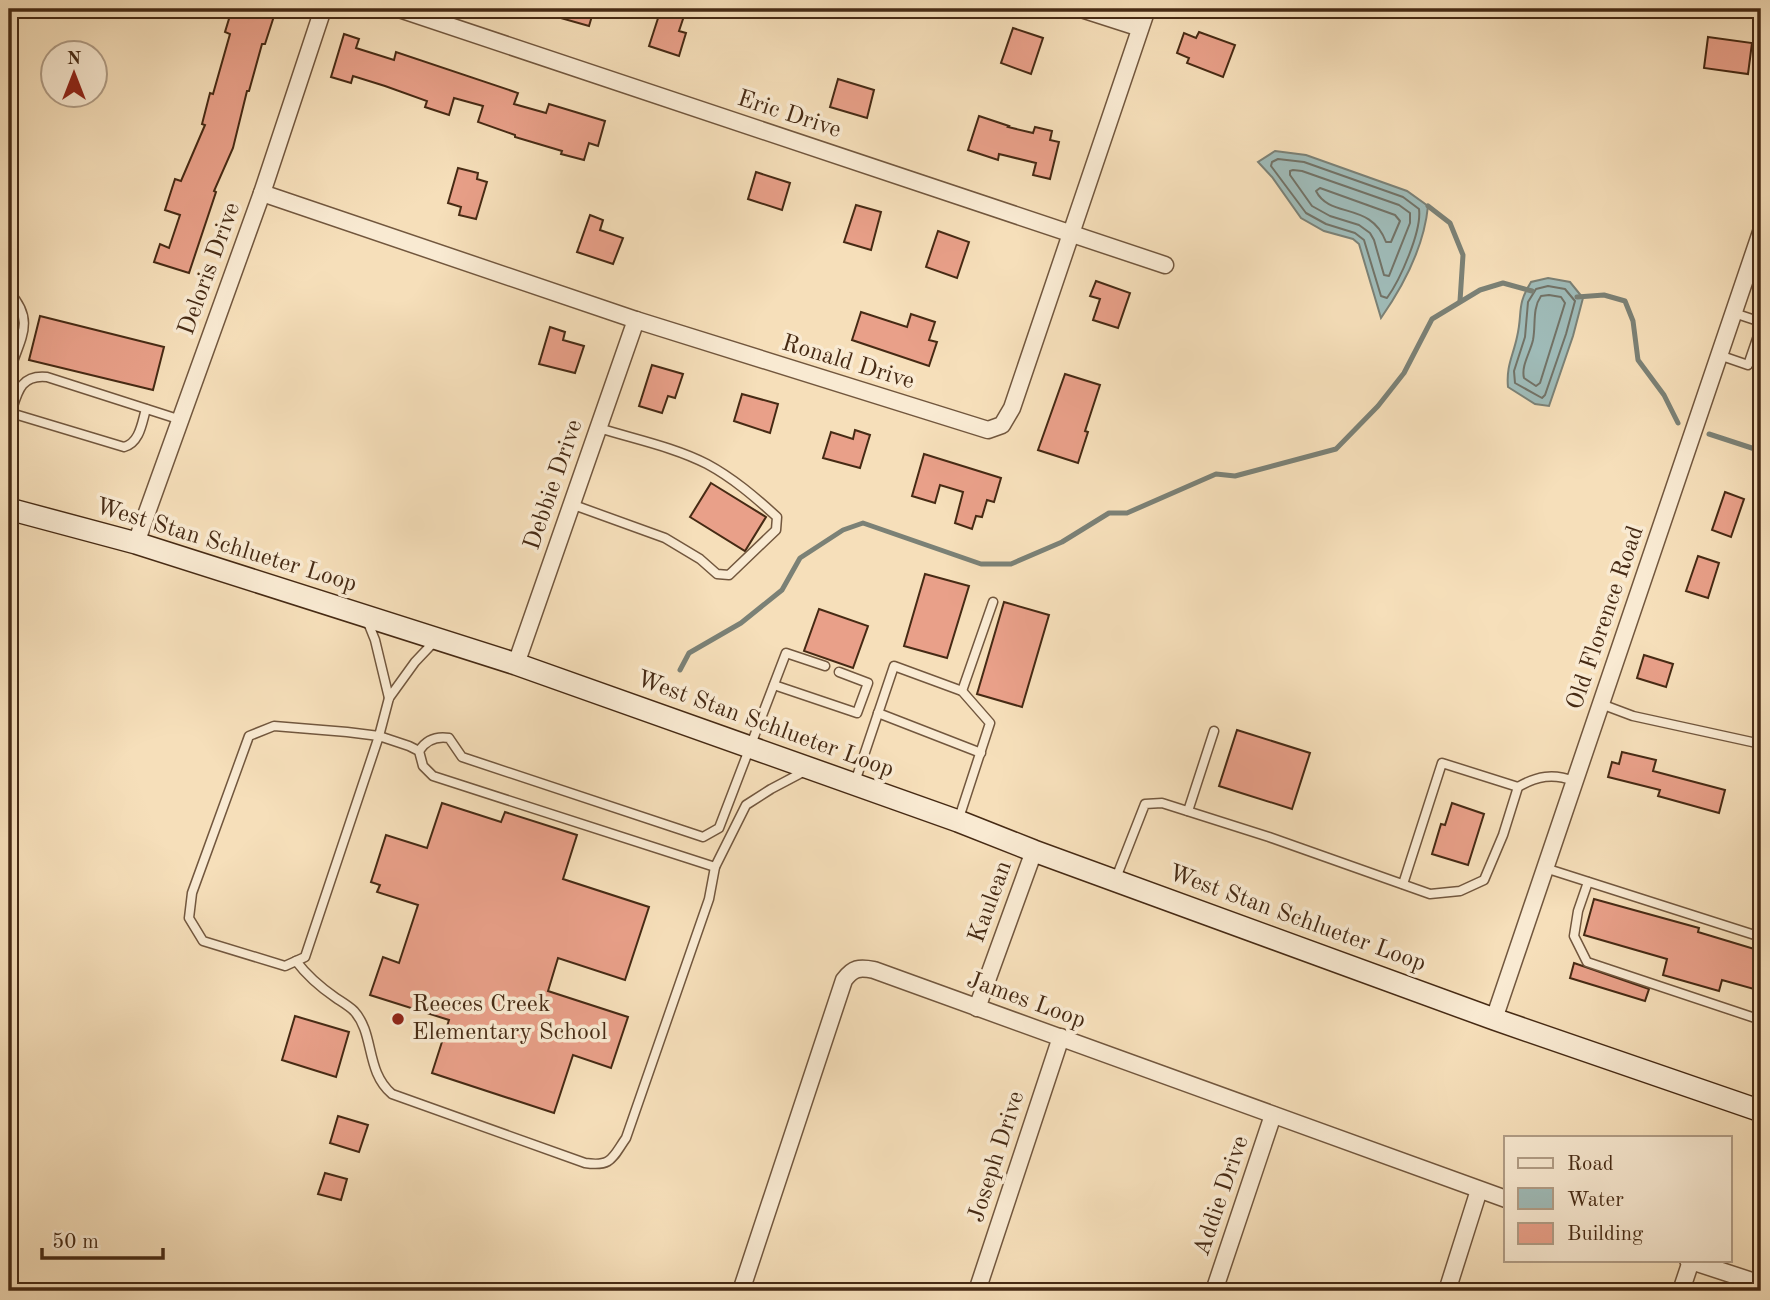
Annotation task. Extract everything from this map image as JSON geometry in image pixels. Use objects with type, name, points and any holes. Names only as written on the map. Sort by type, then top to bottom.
[{"type":"main road","name":"West Stan Schlueter Loop","points":[[9,509],[136,543],[516,664],[958,821],[1493,1018],[1757,1110]]},
{"type":"street","name":"Deloris Drive","points":[[136,543],[262,193],[323,9]]},
{"type":"street","name":"Eric Drive","points":[[399,9],[1165,265]]},
{"type":"street","points":[[1081,9],[1140,28]]},
{"type":"street","name":"Ronald Drive","points":[[262,193],[636,320],[988,430],[1002,425],[1012,408],[1147,9]]},
{"type":"street","name":"Old Florence Road","points":[[1493,1018],[1719,355],[1758,254],[1761,232]]},
{"type":"street","name":"Debbie Drive","points":[[516,664],[636,320]]},
{"type":"street","name":"Kaulean","points":[[977,1008],[1034,851]]},
{"type":"street","name":"James Loop","points":[[741,1291],[844,981],[850,972],[859,967],[1061,1037],[1504,1198]]},
{"type":"street","name":"Joseph Drive","points":[[977,1291],[1061,1037]]},
{"type":"street","name":"Addie Drive","points":[[1214,1291],[1273,1115]]},
{"type":"street","points":[[1447,1291],[1479,1190]]},
{"type":"street","points":[[1681,1291],[1688,1262]]},
{"type":"street","points":[[1695,1262],[1761,1284]]},
{"type":"lane","points":[[9,292],[22,308],[25,321],[9,373]]},
{"type":"lane","points":[[1719,355],[1748,365],[1761,324],[1734,313]]},
{"type":"lane","points":[[146,409],[136,440],[124,447],[10,416],[21,387],[35,376],[47,377],[181,420]]},
{"type":"lane","points":[[571,504],[665,538],[700,559],[717,574],[729,576],[776,530],[776,517],[768,509],[751,493],[707,464],[599,428]]},
{"type":"lane","points":[[962,691],[992,602]]},
{"type":"lane","points":[[366,618],[375,640],[389,698]]},
{"type":"lane","points":[[436,639],[389,698],[379,736],[305,957],[285,966],[203,941],[189,918],[192,893],[249,736],[274,726],[379,736],[419,751],[423,766],[433,776],[715,867]]},
{"type":"lane","points":[[419,751],[432,739],[449,738],[462,757],[703,837],[719,828],[786,653],[825,666]]},
{"type":"lane","points":[[854,785],[894,666],[962,691],[990,723],[958,821]]},
{"type":"lane","points":[[774,685],[857,713],[868,683],[839,672]]},
{"type":"lane","points":[[1601,704],[1633,716],[1761,744]]},
{"type":"lane","points":[[878,713],[981,753]]},
{"type":"lane","points":[[1188,811],[1214,731]]},
{"type":"lane","points":[[1403,884],[1442,763],[1518,787]]},
{"type":"lane","points":[[296,961],[308,978],[354,1011],[361,1023],[376,1076],[381,1085],[392,1094],[585,1163],[603,1165],[609,1162],[626,1138],[709,899],[715,867],[746,806],[771,789],[810,769]]},
{"type":"lane","points":[[1115,881],[1145,804],[1162,803],[1269,837],[1430,894],[1460,891],[1484,880],[1503,835],[1518,787],[1537,776],[1562,776],[1574,781]]},
{"type":"lane","points":[[1545,868],[1761,937]]},
{"type":"lane","points":[[1588,882],[1578,911],[1574,936],[1587,962],[1761,1020]]},
{"type":"lane","points":[[1757,1110],[1761,1084]]},
{"type":"water","points":[[1275,151],[1306,155],[1407,191],[1428,206],[1412,265],[1381,318],[1359,244],[1353,239],[1324,231],[1301,218],[1258,162]]},
{"type":"water","points":[[1548,278],[1570,282],[1583,298],[1549,406],[1535,404],[1508,387],[1509,367],[1519,328],[1523,297],[1531,282]]},
{"type":"building","points":[[232,9],[262,9],[275,13],[265,44],[262,44],[233,148],[214,191],[216,192],[189,273],[154,262],[160,244],[169,248],[180,215],[165,210],[175,179],[181,181],[205,125],[202,124],[210,93],[213,94],[230,34],[225,32]]},
{"type":"building","points":[[543,9],[594,9],[589,26],[543,13]]},
{"type":"building","points":[[661,9],[685,13],[679,31],[686,33],[679,56],[649,46]]},
{"type":"building","points":[[1013,28],[1043,38],[1031,74],[1001,63]]},
{"type":"building","points":[[1199,32],[1235,45],[1223,77],[1187,63],[1189,58],[1177,53],[1184,33],[1196,38]]},
{"type":"building","points":[[344,34],[359,39],[356,48],[394,60],[396,52],[518,93],[514,104],[546,113],[549,104],[605,121],[598,146],[589,143],[584,160],[561,154],[562,151],[515,137],[478,122],[483,106],[454,98],[449,115],[425,107],[427,101],[385,86],[353,76],[351,83],[331,77]]},
{"type":"building","points":[[1708,37],[1752,43],[1748,74],[1704,68]]},
{"type":"building","points":[[838,79],[874,90],[867,118],[830,107]]},
{"type":"building","points":[[979,116],[1033,133],[1035,127],[1052,131],[1050,140],[1059,142],[1050,179],[1033,175],[1036,163],[999,154],[998,160],[968,150]]},
{"type":"building","points":[[458,168],[478,173],[477,179],[487,182],[476,219],[459,215],[461,207],[448,203]]},
{"type":"building","points":[[756,172],[790,183],[782,210],[748,199]]},
{"type":"building","points":[[856,205],[881,212],[871,250],[844,242]]},
{"type":"building","points":[[590,215],[603,220],[600,230],[623,238],[613,264],[577,252]]},
{"type":"building","points":[[938,231],[969,242],[957,278],[926,267]]},
{"type":"building","points":[[1096,281],[1130,293],[1118,328],[1093,320],[1100,299],[1090,296]]},
{"type":"building","points":[[861,312],[907,327],[911,314],[935,322],[929,340],[937,342],[929,366],[852,340]]},
{"type":"building","points":[[40,316],[164,347],[153,390],[29,360]]},
{"type":"building","points":[[550,327],[565,332],[563,340],[584,346],[575,373],[539,364]]},
{"type":"building","points":[[652,365],[683,374],[675,398],[668,396],[662,413],[639,406]]},
{"type":"building","points":[[1065,374],[1100,385],[1078,463],[1038,450]]},
{"type":"building","points":[[742,394],[778,404],[770,433],[734,421]]},
{"type":"building","points":[[855,430],[870,435],[860,468],[823,458],[831,432],[853,439]]},
{"type":"building","points":[[924,454],[1001,478],[994,502],[987,500],[982,517],[976,516],[972,529],[955,523],[963,492],[940,485],[935,503],[912,496]]},
{"type":"building","points":[[711,483],[766,517],[745,551],[690,517]]},
{"type":"building","points":[[1725,492],[1744,499],[1731,537],[1712,530]]},
{"type":"building","points":[[1698,556],[1719,563],[1708,598],[1686,591]]},
{"type":"building","points":[[925,574],[969,586],[947,658],[904,646]]},
{"type":"building","points":[[1004,602],[1049,615],[1022,707],[977,694]]},
{"type":"building","points":[[819,609],[868,626],[853,668],[804,651]]},
{"type":"building","points":[[1644,655],[1673,664],[1666,687],[1637,678]]},
{"type":"building","points":[[1237,730],[1310,753],[1292,809],[1219,786]]},
{"type":"building","points":[[1622,752],[1656,760],[1653,771],[1725,790],[1719,813],[1658,796],[1660,790],[1608,777],[1612,762],[1619,764]]},
{"type":"building","points":[[442,803],[501,822],[505,812],[577,835],[563,879],[649,907],[625,980],[558,958],[548,991],[628,1017],[611,1068],[573,1055],[554,1113],[432,1073],[449,1020],[370,995],[383,957],[399,963],[418,905],[377,892],[380,885],[371,882],[386,835],[427,848]]},
{"type":"building","points":[[1452,803],[1484,814],[1468,865],[1432,854],[1441,824],[1445,825]]},
{"type":"building","points":[[1594,899],[1699,928],[1698,932],[1761,951],[1761,991],[1722,980],[1719,991],[1663,975],[1667,959],[1584,935]]},
{"type":"building","points":[[1574,963],[1649,989],[1645,1001],[1570,978]]},
{"type":"building","points":[[295,1016],[349,1032],[336,1077],[282,1060]]},
{"type":"building","points":[[338,1116],[368,1125],[359,1152],[330,1143]]},
{"type":"building","points":[[325,1173],[347,1179],[341,1200],[318,1194]]},
{"type":"waterway","points":[[1428,206],[1450,223],[1463,255],[1460,301]]},
{"type":"waterway","points":[[680,670],[689,653],[741,623],[782,590],[800,558],[843,530],[863,523],[981,564],[1011,564],[1062,542],[1109,513],[1127,513],[1216,474],[1235,476],[1336,449],[1378,406],[1404,373],[1432,319],[1480,290],[1503,283],[1532,291]]},
{"type":"waterway","points":[[1577,297],[1604,295],[1625,301],[1633,321],[1638,360],[1664,395],[1678,423]]},
{"type":"waterway","points":[[1709,434],[1761,451]]},
{"type":"place","name":"Reeces Creek Elementary School","points":[[398,1019]]}]
